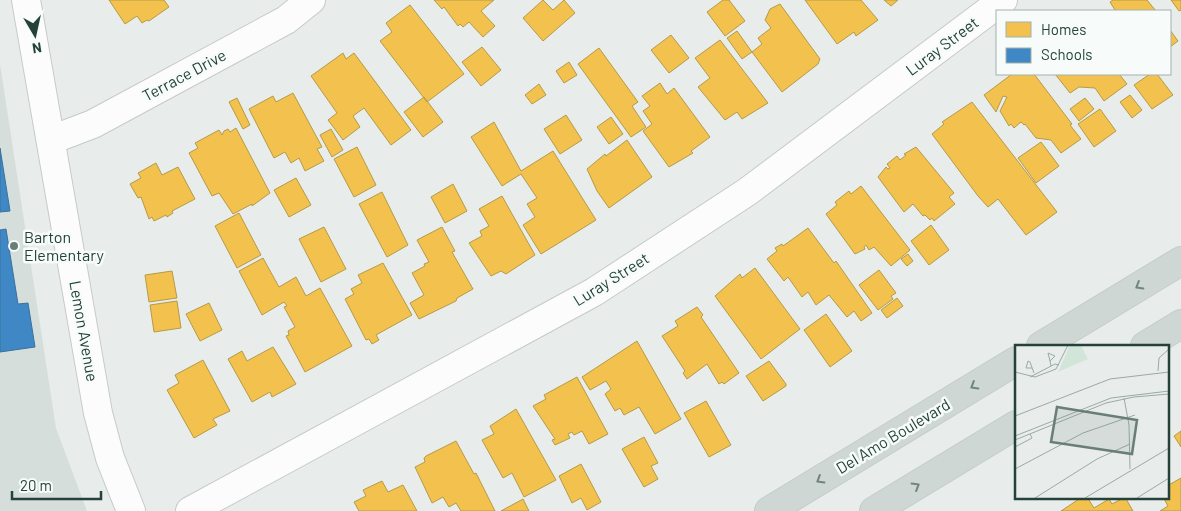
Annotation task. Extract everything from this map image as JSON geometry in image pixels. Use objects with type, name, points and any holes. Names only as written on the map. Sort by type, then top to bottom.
[{"type":"main road","points":[[1043,345],[1181,261]]},
{"type":"main road","points":[[1147,345],[1181,324]]},
{"type":"main road","name":"Del Amo Boulevard","points":[[769,511],[1015,362]]},
{"type":"main road","points":[[874,511],[1015,426]]},
{"type":"street","name":"Lemon Avenue","points":[[26,0],[98,413],[110,458],[131,511]]},
{"type":"street","name":"Terrace Drive","points":[[51,140],[93,124],[286,20],[311,0]]},
{"type":"street","name":"Luray Street","points":[[190,511],[594,292],[747,192],[1003,0]]},
{"type":"shaded area","name":"Barton Elementary","points":[[0,64],[56,428],[87,511],[0,511]]},
{"type":"building: Homes","points":[[109,0],[164,0],[169,7],[149,21],[147,20],[142,23],[137,16],[125,24]]},
{"type":"building: Homes","points":[[434,0],[494,0],[481,11],[495,26],[483,37],[469,22],[463,27],[460,24],[458,26],[444,7],[442,9]]},
{"type":"building: Homes","points":[[543,0],[553,10],[564,0],[575,13],[543,41],[523,18]]},
{"type":"building: Homes","points":[[723,0],[729,0],[745,21],[725,36],[707,12]]},
{"type":"building: Homes","points":[[805,0],[861,0],[878,20],[856,36],[854,32],[837,44]]},
{"type":"building: Homes","points":[[884,0],[898,0],[891,6]]},
{"type":"building: Homes","points":[[1113,0],[1147,0],[1155,10],[1115,10],[1110,2]]},
{"type":"building: Homes","points":[[1171,0],[1181,0],[1181,10],[1179,11]]},
{"type":"building: Homes","points":[[780,4],[820,59],[818,64],[782,92],[752,52],[762,44],[758,38],[771,28],[765,20],[770,9]]},
{"type":"building: Homes","points":[[410,5],[464,74],[427,102],[380,41],[392,32],[386,23]]},
{"type":"building: Homes","points":[[737,31],[752,52],[742,59],[727,38]]},
{"type":"building: Homes","points":[[1171,31],[1178,41],[1171,46]]},
{"type":"building: Homes","points":[[671,35],[689,58],[669,73],[651,50]]},
{"type":"building: Homes","points":[[720,40],[768,103],[742,119],[737,112],[725,120],[698,87],[710,78],[695,58]]},
{"type":"building: Homes","points":[[482,47],[501,70],[481,86],[462,62]]},
{"type":"building: Homes","points":[[599,48],[638,102],[632,106],[646,127],[631,137],[578,64]]},
{"type":"building: Homes","points":[[343,53],[346,59],[354,53],[411,130],[391,145],[364,108],[353,116],[360,127],[343,140],[328,120],[337,113],[311,76]]},
{"type":"building: Homes","points":[[569,62],[577,75],[564,83],[556,71]]},
{"type":"building: Homes","points":[[1011,75],[1035,75],[1081,139],[1061,153],[1051,140],[1036,138],[1025,124],[1021,122],[1014,128],[1011,124],[1009,126],[1000,111],[1007,97],[1003,96],[996,112],[984,95]]},
{"type":"building: Homes","points":[[1056,75],[1120,75],[1127,84],[1104,101],[1095,88],[1079,87],[1070,93]]},
{"type":"building: Homes","points":[[1149,75],[1158,75],[1173,95],[1152,109],[1134,85]]},
{"type":"building: Homes","points":[[660,83],[667,94],[674,88],[710,137],[691,151],[693,153],[669,167],[643,131],[652,124],[643,111],[650,106],[642,96]]},
{"type":"building: Homes","points":[[539,84],[546,95],[532,104],[525,95]]},
{"type":"building: Homes","points":[[293,93],[322,147],[317,149],[324,161],[305,171],[299,158],[291,163],[285,152],[274,158],[249,109],[273,96],[276,102]]},
{"type":"building: Homes","points":[[1130,95],[1142,110],[1132,118],[1120,102]]},
{"type":"building: Homes","points":[[424,97],[443,122],[423,137],[404,112]]},
{"type":"building: Homes","points":[[237,98],[250,125],[243,129],[229,102]]},
{"type":"building: Homes","points":[[1085,98],[1094,109],[1079,121],[1070,109]]},
{"type":"building: Homes","points":[[972,102],[1057,212],[1026,235],[998,199],[988,207],[932,134],[944,124],[942,122]]},
{"type":"building: Homes","points":[[1100,109],[1116,131],[1094,147],[1078,124]]},
{"type":"building: Homes","points":[[566,115],[582,140],[560,154],[544,129]]},
{"type":"building: Homes","points":[[611,117],[623,134],[609,144],[597,127]]},
{"type":"building: Homes","points":[[494,122],[521,171],[553,151],[596,220],[541,254],[523,225],[535,217],[527,204],[537,198],[521,174],[502,186],[471,137]]},
{"type":"building: Homes","points":[[236,128],[270,193],[252,206],[252,204],[233,214],[219,193],[212,196],[189,153],[198,148],[195,143],[219,130],[222,135],[228,129],[230,132]]},
{"type":"building: Homes","points":[[331,129],[343,150],[332,157],[320,135]]},
{"type":"building: Homes","points":[[627,140],[652,177],[609,208],[597,191],[587,169],[605,154],[606,156]]},
{"type":"building: Homes","points":[[1041,142],[1059,166],[1036,183],[1018,158]]},
{"type":"building: Homes","points":[[357,147],[376,185],[354,197],[334,159]]},
{"type":"building: Homes","points":[[916,147],[954,193],[949,197],[955,204],[934,221],[932,218],[930,220],[925,215],[923,216],[913,204],[904,212],[878,177],[886,167],[890,168],[887,164],[897,156],[900,160],[906,155],[904,154]]},
{"type":"building: Homes","points":[[156,163],[162,175],[178,167],[195,199],[172,211],[173,213],[167,217],[166,215],[154,221],[152,217],[149,219],[141,197],[138,198],[130,184],[141,178],[138,173]]},
{"type":"building: Homes","points":[[296,178],[311,205],[289,217],[274,190]]},
{"type":"building: Homes","points":[[453,184],[467,211],[445,223],[431,197]]},
{"type":"building: Homes","points":[[861,186],[910,250],[891,266],[874,247],[869,250],[866,245],[865,249],[855,254],[826,214],[837,205],[835,202],[849,191],[851,194]]},
{"type":"building: Homes","points":[[382,192],[408,245],[387,257],[359,204]]},
{"type":"building: Homes","points":[[502,196],[535,255],[506,274],[501,271],[491,276],[469,243],[482,236],[480,231],[489,226],[479,209]]},
{"type":"building: Homes","points":[[239,213],[261,255],[237,268],[215,226]]},
{"type":"building: Homes","points":[[931,225],[949,250],[929,265],[911,241]]},
{"type":"building: Homes","points":[[324,227],[346,269],[321,282],[299,239]]},
{"type":"building: Homes","points":[[442,227],[455,251],[452,252],[473,289],[457,298],[456,301],[419,319],[410,303],[424,295],[412,273],[429,262],[417,240]]},
{"type":"building: Homes","points":[[808,228],[834,263],[836,261],[872,313],[861,321],[854,311],[847,317],[829,295],[816,305],[808,292],[802,297],[788,277],[784,281],[767,259],[777,251],[775,248],[782,244],[783,246]]},
{"type":"building: Homes","points":[[908,254],[913,261],[907,266],[901,259]]},
{"type":"building: Homes","points":[[263,258],[279,287],[296,277],[306,296],[320,288],[352,346],[305,372],[286,336],[289,335],[288,331],[295,327],[284,307],[287,306],[284,302],[262,315],[239,271]]},
{"type":"building: Homes","points":[[383,263],[412,315],[376,335],[379,340],[372,344],[369,339],[366,340],[345,299],[354,294],[351,289],[362,283],[358,275]]},
{"type":"building: Homes","points":[[755,268],[800,329],[761,359],[715,296],[740,274],[742,278]]},
{"type":"building: Homes","points":[[879,270],[896,293],[891,296],[893,299],[878,310],[859,285]]},
{"type":"building: Homes","points":[[172,271],[177,298],[149,302],[145,275]]},
{"type":"building: Homes","points":[[897,298],[903,306],[887,318],[881,310]]},
{"type":"building: Homes","points":[[177,301],[181,328],[154,332],[150,305]]},
{"type":"building: Homes","points":[[209,303],[222,330],[200,341],[186,314]]},
{"type":"building: Homes","points":[[697,307],[703,315],[701,317],[739,373],[724,384],[722,382],[719,384],[707,364],[687,379],[683,373],[685,371],[662,336],[678,326],[675,321]]},
{"type":"building: Homes","points":[[826,314],[852,351],[830,367],[804,330]]},
{"type":"building: Homes","points":[[637,341],[681,419],[655,434],[639,407],[624,415],[620,408],[615,411],[605,394],[611,389],[606,381],[590,390],[582,377]]},
{"type":"building: Homes","points":[[273,347],[296,384],[272,397],[270,392],[252,402],[228,359],[242,351],[247,361]]},
{"type":"building: Homes","points":[[203,360],[230,411],[213,419],[217,425],[194,438],[167,390],[179,383],[175,375]]},
{"type":"building: Homes","points":[[769,361],[786,386],[763,401],[746,376]]},
{"type":"building: Homes","points":[[577,377],[608,434],[589,444],[582,431],[574,435],[572,432],[568,434],[570,438],[555,445],[552,440],[555,439],[533,406],[546,399],[544,395]]},
{"type":"building: Homes","points":[[706,401],[731,445],[709,457],[684,413]]},
{"type":"building: Homes","points":[[516,409],[556,480],[524,497],[512,473],[503,478],[482,440],[494,434],[490,426]]},
{"type":"building: Homes","points":[[1181,431],[1181,447],[1174,436]]},
{"type":"building: Homes","points":[[644,437],[658,463],[651,466],[658,479],[644,487],[622,449]]},
{"type":"building: Homes","points":[[456,441],[474,474],[476,473],[495,511],[461,511],[456,503],[449,507],[443,497],[432,503],[415,467],[425,462],[424,458],[426,456]]},
{"type":"building: Homes","points":[[581,464],[601,502],[587,510],[581,498],[572,503],[559,476]]},
{"type":"building: Homes","points":[[1181,478],[1181,511],[1160,511],[1168,506],[1164,498],[1168,498],[1168,485]]},
{"type":"building: Homes","points":[[382,481],[388,492],[403,485],[417,511],[359,511],[354,502],[366,496],[363,490]]},
{"type":"building: Homes","points":[[1080,498],[1088,498],[1094,508],[1109,499],[1112,504],[1126,498],[1133,511],[1061,511]]},
{"type":"building: Homes","points":[[523,499],[529,511],[501,511]]},
{"type":"building: Schools","points":[[0,148],[10,211],[0,212]]},
{"type":"building: Schools","points":[[6,229],[18,304],[28,303],[35,347],[0,352],[0,230]]},
{"type":"place","name":"Barton Elementary","points":[[14,246]]}]
